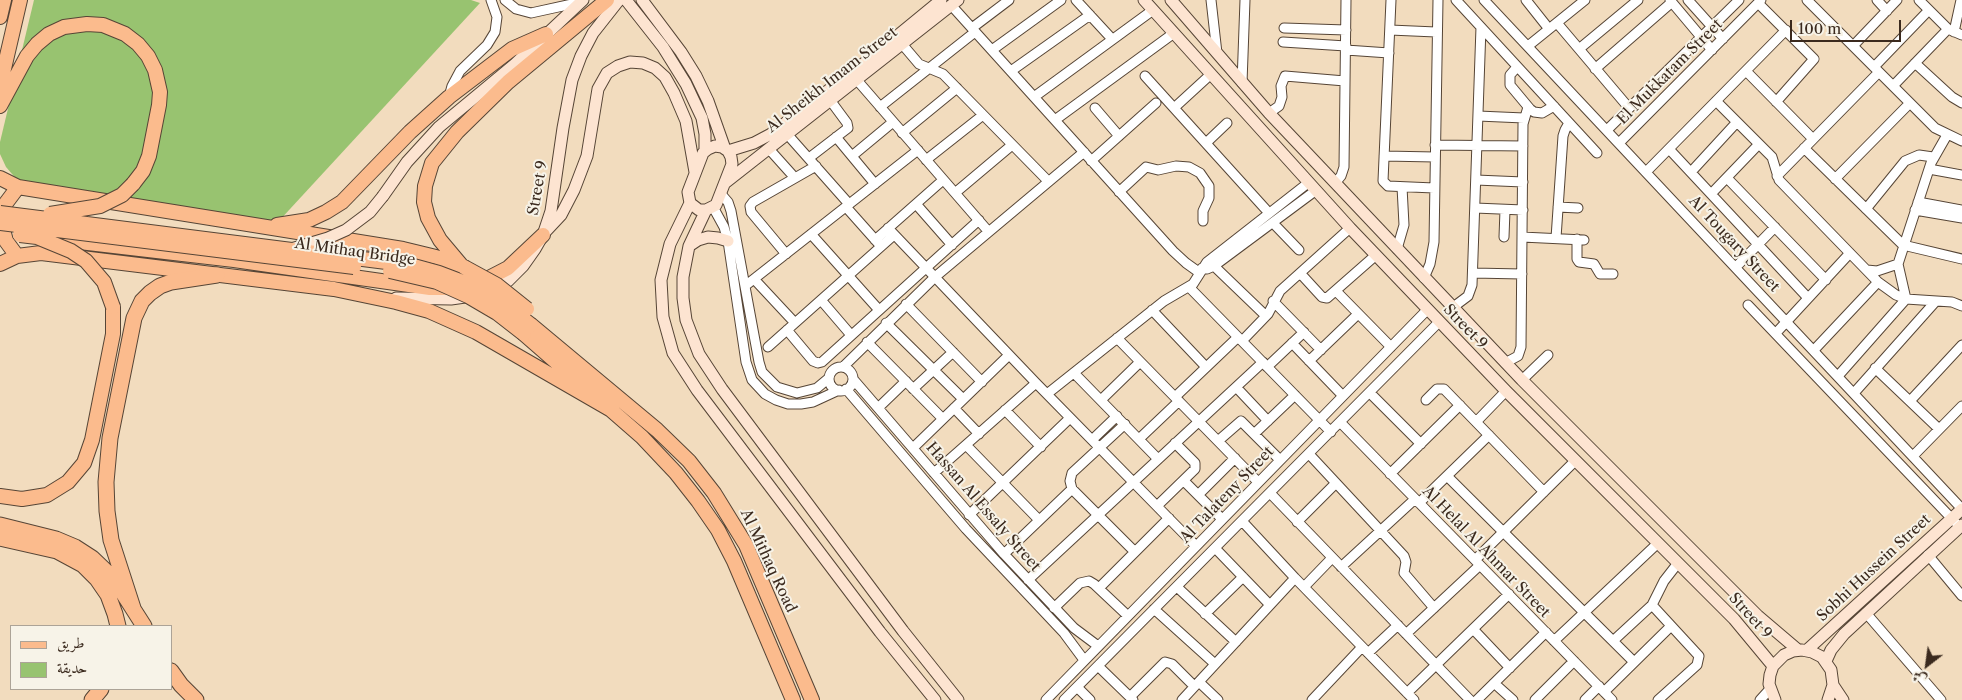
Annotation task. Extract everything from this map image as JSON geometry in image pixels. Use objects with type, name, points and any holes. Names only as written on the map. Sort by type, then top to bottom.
[{"type":"highway","points":[[133,608],[112,540],[107,511],[106,482],[110,438],[134,318],[142,301],[160,286],[171,282],[217,274]]},
{"type":"highway","points":[[0,525],[56,539],[84,552],[108,571],[143,625]]},
{"type":"highway","points":[[0,538],[57,551],[83,565],[97,579],[108,595],[118,625]]},
{"type":"highway","points":[[172,672],[196,700]]},
{"type":"highway","points":[[92,700],[100,690]]},
{"type":"main road","points":[[0,17],[4,0]]},
{"type":"main road","points":[[0,86],[20,0]]},
{"type":"main road","points":[[464,267],[440,240],[428,218],[424,202],[424,186],[432,163],[457,132],[508,82],[606,0]]},
{"type":"main road","name":"Street 9","points":[[379,298],[451,299],[471,297],[508,281],[519,270],[535,249],[543,234],[551,210],[561,137],[572,80],[581,56],[593,33],[619,0]]},
{"type":"main road","points":[[626,0],[679,72],[699,110],[704,126],[705,151],[688,192],[690,203],[670,244],[661,280],[662,317],[673,352],[697,390],[935,700]]},
{"type":"main road","points":[[642,0],[689,63],[702,88],[726,150],[731,157],[732,164],[721,194],[710,209],[690,246],[683,277],[684,309],[690,332],[705,364],[722,389],[903,631],[958,700]]},
{"type":"main road","name":"Street 9","points":[[1144,0],[1312,187],[1427,310],[1575,461],[1727,611],[1773,666]]},
{"type":"main road","name":"Street 9","points":[[1171,0],[1269,113],[1505,363],[1764,622],[1802,650],[1817,654],[1826,661]]},
{"type":"main road","points":[[289,249],[328,238],[346,230],[362,218],[383,196],[407,162],[439,127],[509,69],[582,1]]},
{"type":"main road","name":"Al Sheikh Imam Street","points":[[725,183],[902,44],[950,2]]},
{"type":"main road","name":"Al Sheikh Imam Street","points":[[705,151],[715,146],[726,150],[746,146],[771,134],[950,2]]},
{"type":"main road","points":[[0,106],[27,56],[37,44],[50,34],[64,28],[87,24],[103,25],[125,34],[138,44],[148,56],[155,70],[160,92],[159,105],[149,156],[143,171],[134,184],[122,195],[100,206],[29,216]]},
{"type":"main road","points":[[262,227],[299,222],[318,216],[334,207],[356,189],[410,132],[449,97],[512,49],[546,34]]},
{"type":"main road","points":[[0,231],[430,288],[449,289],[468,286],[493,277],[514,262],[560,215],[574,190],[588,148],[598,89],[603,78],[618,66],[630,62],[643,63],[655,68],[665,77],[686,121],[696,172]]},
{"type":"main road","points":[[0,178],[18,188],[403,249],[436,257],[464,267],[497,285],[527,309],[562,343],[585,370]]},
{"type":"main road","points":[[18,188],[6,203],[1,222],[6,241],[18,256]]},
{"type":"main road","points":[[690,203],[699,210],[710,209]]},
{"type":"main road","name":"Al Mithaq Bridge","points":[[0,212],[395,262],[432,270],[481,290],[507,306],[527,330],[650,445]]},
{"type":"main road","name":"Al Mithaq Bridge","points":[[0,223],[404,274],[437,282],[468,296],[527,330],[585,370]]},
{"type":"main road","points":[[0,496],[22,499],[47,495],[68,482],[84,463],[92,440],[113,334],[113,307],[108,290],[93,267],[71,251],[37,237]]},
{"type":"main road","points":[[690,246],[698,240],[708,238],[728,241]]},
{"type":"main road","points":[[0,264],[18,256],[41,254],[334,289],[421,308],[461,324],[613,411]]},
{"type":"main road","name":"Al Mithaq Road","points":[[585,370],[639,414],[675,447],[714,493],[746,545],[812,700]]},
{"type":"main road","name":"Al Mithaq Road","points":[[650,445],[688,487],[718,530],[734,561],[793,700]]},
{"type":"main road","name":"Sobhi Hussein Street","points":[[1773,666],[1784,655],[1802,650],[1962,509]]},
{"type":"main road","name":"Sobhi Hussein Street","points":[[1826,661],[1837,641],[1928,555],[1961,527]]},
{"type":"main road","points":[[1727,611],[1736,607],[1740,598]]},
{"type":"main road","points":[[1826,661],[1833,674],[1833,685],[1828,700]]},
{"type":"main road","points":[[1773,666],[1770,675],[1773,695]]},
{"type":"main road","points":[[1833,685],[1843,700]]},
{"type":"street","points":[[449,97],[454,81],[460,71],[487,44],[495,32],[497,17],[490,0]]},
{"type":"street","points":[[505,0],[516,10],[531,13],[582,1]]},
{"type":"street","points":[[880,107],[930,68],[1009,0]]},
{"type":"street","points":[[992,50],[1061,0]]},
{"type":"street","points":[[1076,0],[1112,39]]},
{"type":"street","points":[[1211,0],[1217,54]]},
{"type":"street","points":[[1242,82],[1245,0]]},
{"type":"street","points":[[1335,183],[1341,176],[1344,166],[1346,0]]},
{"type":"street","points":[[1391,0],[1383,183],[1388,186],[1434,188]]},
{"type":"street","points":[[1424,278],[1430,264],[1433,249],[1438,0]]},
{"type":"street","points":[[1456,0],[1597,153]]},
{"type":"street","name":"Al Tougary Street","points":[[1484,0],[1962,509]]},
{"type":"street","points":[[1526,0],[1579,50],[1629,108]]},
{"type":"street","points":[[1579,50],[1638,0]]},
{"type":"street","points":[[1688,0],[1723,39]]},
{"type":"street","name":"El Mukkatam Street","points":[[1607,130],[1739,0]]},
{"type":"street","points":[[1807,0],[1935,128],[1962,141]]},
{"type":"street","points":[[1877,0],[1887,10]]},
{"type":"street","points":[[1853,46],[1897,0]]},
{"type":"street","points":[[1919,0],[1955,32]]},
{"type":"street","points":[[1893,86],[1916,63],[1955,32],[1961,0]]},
{"type":"street","points":[[1528,46],[1583,1]]},
{"type":"street","points":[[1595,69],[1671,1],[1712,50]]},
{"type":"street","points":[[950,2],[1179,258],[1201,271],[1214,266],[1273,223],[1312,187]]},
{"type":"street","points":[[1760,2],[1814,59],[1776,102]]},
{"type":"street","name":"El Mukkatam Street","points":[[1619,143],[1760,2]]},
{"type":"street","points":[[1034,97],[1153,10]]},
{"type":"street","points":[[1777,176],[1813,139],[1929,10]]},
{"type":"street","points":[[1011,71],[1090,15]]},
{"type":"street","points":[[1452,308],[1466,299],[1470,292],[1473,273],[1481,27]]},
{"type":"street","points":[[1284,28],[1346,30]]},
{"type":"street","points":[[1390,30],[1436,32]]},
{"type":"street","points":[[1646,172],[1786,30]]},
{"type":"street","points":[[1055,120],[1174,33]]},
{"type":"street","points":[[1283,42],[1389,53]]},
{"type":"street","points":[[902,44],[922,66],[943,74],[1048,182]]},
{"type":"street","points":[[1916,63],[1952,97],[1962,103]]},
{"type":"street","points":[[1517,67],[1510,75],[1509,83],[1528,108],[1540,113],[1547,112],[1554,106]]},
{"type":"street","points":[[1746,71],[1813,139]]},
{"type":"street","points":[[1174,108],[1210,75]]},
{"type":"street","points":[[1146,76],[1269,213]]},
{"type":"street","points":[[1269,113],[1279,106],[1282,97],[1281,86],[1285,76],[1345,80]]},
{"type":"street","points":[[856,80],[988,231]]},
{"type":"street","points":[[902,133],[957,88]]},
{"type":"street","points":[[809,158],[847,129],[848,124],[830,100]]},
{"type":"street","points":[[1716,101],[1772,157],[1779,180],[1878,282],[1906,299],[1952,302],[1962,306]]},
{"type":"street","points":[[1091,161],[1156,103]]},
{"type":"street","points":[[1835,179],[1910,103]]},
{"type":"street","points":[[1094,108],[1119,136]]},
{"type":"street","points":[[1505,363],[1515,359],[1520,351],[1523,146],[1524,118],[1528,108]]},
{"type":"street","points":[[926,160],[983,115]]},
{"type":"street","points":[[1478,116],[1524,118]]},
{"type":"street","points":[[852,156],[893,122]]},
{"type":"street","points":[[1691,172],[1737,122]]},
{"type":"street","points":[[1206,143],[1228,123]]},
{"type":"street","points":[[1556,238],[1563,136],[1569,123]]},
{"type":"street","points":[[787,134],[816,166],[878,243]]},
{"type":"street","points":[[1906,299],[1898,264],[1933,158],[1947,135]]},
{"type":"street","points":[[836,137],[875,184]]},
{"type":"street","points":[[1711,194],[1759,144]]},
{"type":"street","points":[[955,193],[1012,145]]},
{"type":"street","points":[[1435,145],[1523,146]]},
{"type":"street","points":[[1804,148],[1903,245],[1962,259]]},
{"type":"street","points":[[769,149],[795,178]]},
{"type":"street","points":[[1669,149],[1808,298]]},
{"type":"street","points":[[745,286],[918,150]]},
{"type":"street","points":[[843,367],[935,277],[1084,152]]},
{"type":"street","points":[[1866,209],[1905,161],[1919,155],[1933,158]]},
{"type":"street","points":[[1384,156],[1435,158]]},
{"type":"street","points":[[786,254],[751,212],[750,208],[753,202],[816,166]]},
{"type":"street","points":[[1119,192],[1146,167],[1158,170],[1176,166],[1189,167],[1200,173],[1209,186],[1209,198],[1203,211],[1203,221]]},
{"type":"street","points":[[1929,169],[1962,176]]},
{"type":"street","points":[[1727,178],[1826,280]]},
{"type":"street","points":[[768,347],[848,276],[916,204],[943,180]]},
{"type":"street","points":[[1476,180],[1523,182]]},
{"type":"street","points":[[1047,394],[1152,310],[1168,298],[1189,287],[1207,262],[1269,213],[1312,187]]},
{"type":"street","points":[[1397,249],[1404,225],[1402,187]]},
{"type":"street","points":[[710,209],[724,227],[728,241],[747,368],[756,385],[765,394],[776,400],[795,404],[813,402],[851,385],[853,379],[850,371],[843,367],[834,368],[829,378],[817,388],[797,393],[781,389],[768,380],[762,372],[731,212],[728,202],[721,194]]},
{"type":"street","points":[[916,204],[952,244]]},
{"type":"street","points":[[1916,206],[1962,210]]},
{"type":"street","points":[[1916,206],[1962,218]]},
{"type":"street","points":[[1558,207],[1578,208]]},
{"type":"street","points":[[1475,208],[1523,210]]},
{"type":"street","points":[[1504,237],[1505,210]]},
{"type":"street","points":[[787,330],[813,361],[818,363],[823,361],[979,220]]},
{"type":"street","points":[[1273,223],[1299,250]]},
{"type":"street","points":[[1736,267],[1775,227]]},
{"type":"street","points":[[1139,439],[1206,368],[1266,316],[1273,301],[1282,289],[1350,228]]},
{"type":"street","points":[[891,232],[1196,546]]},
{"type":"street","points":[[811,234],[879,310]]},
{"type":"street","points":[[1522,237],[1580,240],[1577,259],[1579,262],[1594,264],[1600,274],[1613,274]]},
{"type":"street","points":[[1776,333],[1850,253]]},
{"type":"street","points":[[1300,273],[1324,298],[1329,297],[1376,255]]},
{"type":"street","points":[[1867,270],[1877,271],[1898,264]]},
{"type":"street","points":[[1214,266],[1266,316]]},
{"type":"street","points":[[1473,273],[1522,274]]},
{"type":"street","points":[[754,279],[795,323]]},
{"type":"street","points":[[1814,350],[1878,282]]},
{"type":"street","points":[[1189,287],[1331,432]]},
{"type":"street","points":[[1336,291],[1391,346]]},
{"type":"street","points":[[1838,376],[1906,299]]},
{"type":"street","points":[[821,300],[851,336]]},
{"type":"street","points":[[1273,301],[1321,350]]},
{"type":"street","points":[[1854,393],[1936,301]]},
{"type":"street","points":[[906,304],[982,382]]},
{"type":"street","name":"Al Tougary Street","points":[[1748,305],[1961,527]]},
{"type":"street","points":[[1152,310],[1206,368]]},
{"type":"street","name":"Al Talateny Street","points":[[1046,700],[1427,310]]},
{"type":"street","points":[[1309,361],[1358,314]]},
{"type":"street","name":"Al Talateny Street","points":[[1064,700],[1439,322]]},
{"type":"street","points":[[886,323],[963,399]]},
{"type":"street","points":[[1028,580],[1236,387],[1304,332]]},
{"type":"street","points":[[1117,338],[1258,482]]},
{"type":"street","points":[[868,342],[943,419]]},
{"type":"street","points":[[1292,343],[1343,396]]},
{"type":"street","points":[[1910,401],[1962,345]]},
{"type":"street","points":[[913,389],[953,352]]},
{"type":"street","points":[[913,448],[1009,355]]},
{"type":"street","points":[[1522,380],[1548,355]]},
{"type":"street","points":[[1101,400],[1140,362]]},
{"type":"street","points":[[1875,368],[1939,429]]},
{"type":"street","points":[[1074,373],[1158,459]]},
{"type":"street","points":[[829,378],[832,386],[843,390]]},
{"type":"street","name":"Hassan Al Essaly Street","points":[[853,379],[1004,554],[1054,608],[1086,638],[1098,646]]},
{"type":"street","points":[[878,408],[906,381]]},
{"type":"street","points":[[934,473],[1036,383]]},
{"type":"street","points":[[1236,387],[1268,421]]},
{"type":"street","points":[[1426,400],[1440,388],[1444,389],[1544,492]]},
{"type":"street","name":"Hassan Al Essaly Street","points":[[843,390],[949,510],[1064,633],[1084,660]]},
{"type":"street","points":[[1476,422],[1506,391]]},
{"type":"street","points":[[1370,393],[1420,444]]},
{"type":"street","points":[[1254,434],[1295,395]]},
{"type":"street","points":[[1390,474],[1460,405]]},
{"type":"street","points":[[1913,456],[1962,406]]},
{"type":"street","points":[[954,408],[979,434]]},
{"type":"street","points":[[1005,410],[1041,447]]},
{"type":"street","points":[[1092,440],[1117,416]]},
{"type":"street","points":[[969,515],[1070,418]]},
{"type":"street","points":[[1218,441],[1240,421],[1280,460]]},
{"type":"street","name":"Al Helal Al Ahmar Street","points":[[1340,422],[1612,700]]},
{"type":"street","points":[[1125,424],[1072,474],[1070,481],[1072,489],[1135,552]]},
{"type":"street","points":[[1341,567],[1380,530],[1447,476],[1489,435]]},
{"type":"street","points":[[1157,506],[1184,481],[1196,465],[1175,443]]},
{"type":"street","points":[[966,445],[1039,520]]},
{"type":"street","points":[[1309,454],[1404,556],[1406,562],[1404,574],[1434,608]]},
{"type":"street","points":[[1198,495],[1235,458]]},
{"type":"street","points":[[1406,634],[1478,562],[1503,532],[1575,461]]},
{"type":"street","points":[[1447,476],[1634,662]]},
{"type":"street","points":[[1184,481],[1222,519]]},
{"type":"street","points":[[1297,522],[1336,483]]},
{"type":"street","points":[[1004,554],[1072,489]]},
{"type":"street","points":[[1270,493],[1470,700]]},
{"type":"street","points":[[1099,588],[1169,518]]},
{"type":"street","points":[[1242,521],[1414,700]]},
{"type":"street","points":[[1554,641],[1658,543]]},
{"type":"street","points":[[1215,548],[1270,605]]},
{"type":"street","points":[[1928,555],[1962,596]]},
{"type":"street","points":[[1304,587],[1332,558]]},
{"type":"street","points":[[1613,641],[1652,605],[1664,581],[1678,563]]},
{"type":"street","points":[[1205,614],[1243,577]]},
{"type":"street","points":[[1182,700],[1295,578]]},
{"type":"street","points":[[1054,608],[1083,581],[1092,582],[1128,616]]},
{"type":"street","points":[[1177,586],[1236,642]]},
{"type":"street","points":[[1407,693],[1509,594]]},
{"type":"street","points":[[1652,605],[1698,653],[1700,659],[1697,665],[1662,699]]},
{"type":"street","points":[[1154,609],[1215,664]]},
{"type":"street","points":[[1866,613],[1941,700]]},
{"type":"street","points":[[1312,700],[1365,650],[1398,625]]},
{"type":"street","points":[[1585,700],[1634,662],[1671,626]]},
{"type":"street","points":[[1473,629],[1510,668]]},
{"type":"street","points":[[1477,700],[1546,632]]},
{"type":"street","points":[[1076,648],[1086,638]]},
{"type":"street","points":[[1535,700],[1574,661]]},
{"type":"street","points":[[1098,666],[1131,699],[1164,662],[1172,664],[1218,700]]},
{"type":"street","points":[[1494,683],[1513,700]]},
{"type":"street","points":[[1077,687],[1090,700]]},
{"type":"street","points":[[1760,700],[1773,695]]},
{"type":"green space","points":[[34,0],[471,0],[480,3],[278,222],[25,189],[6,167],[0,154],[0,142]]}]
